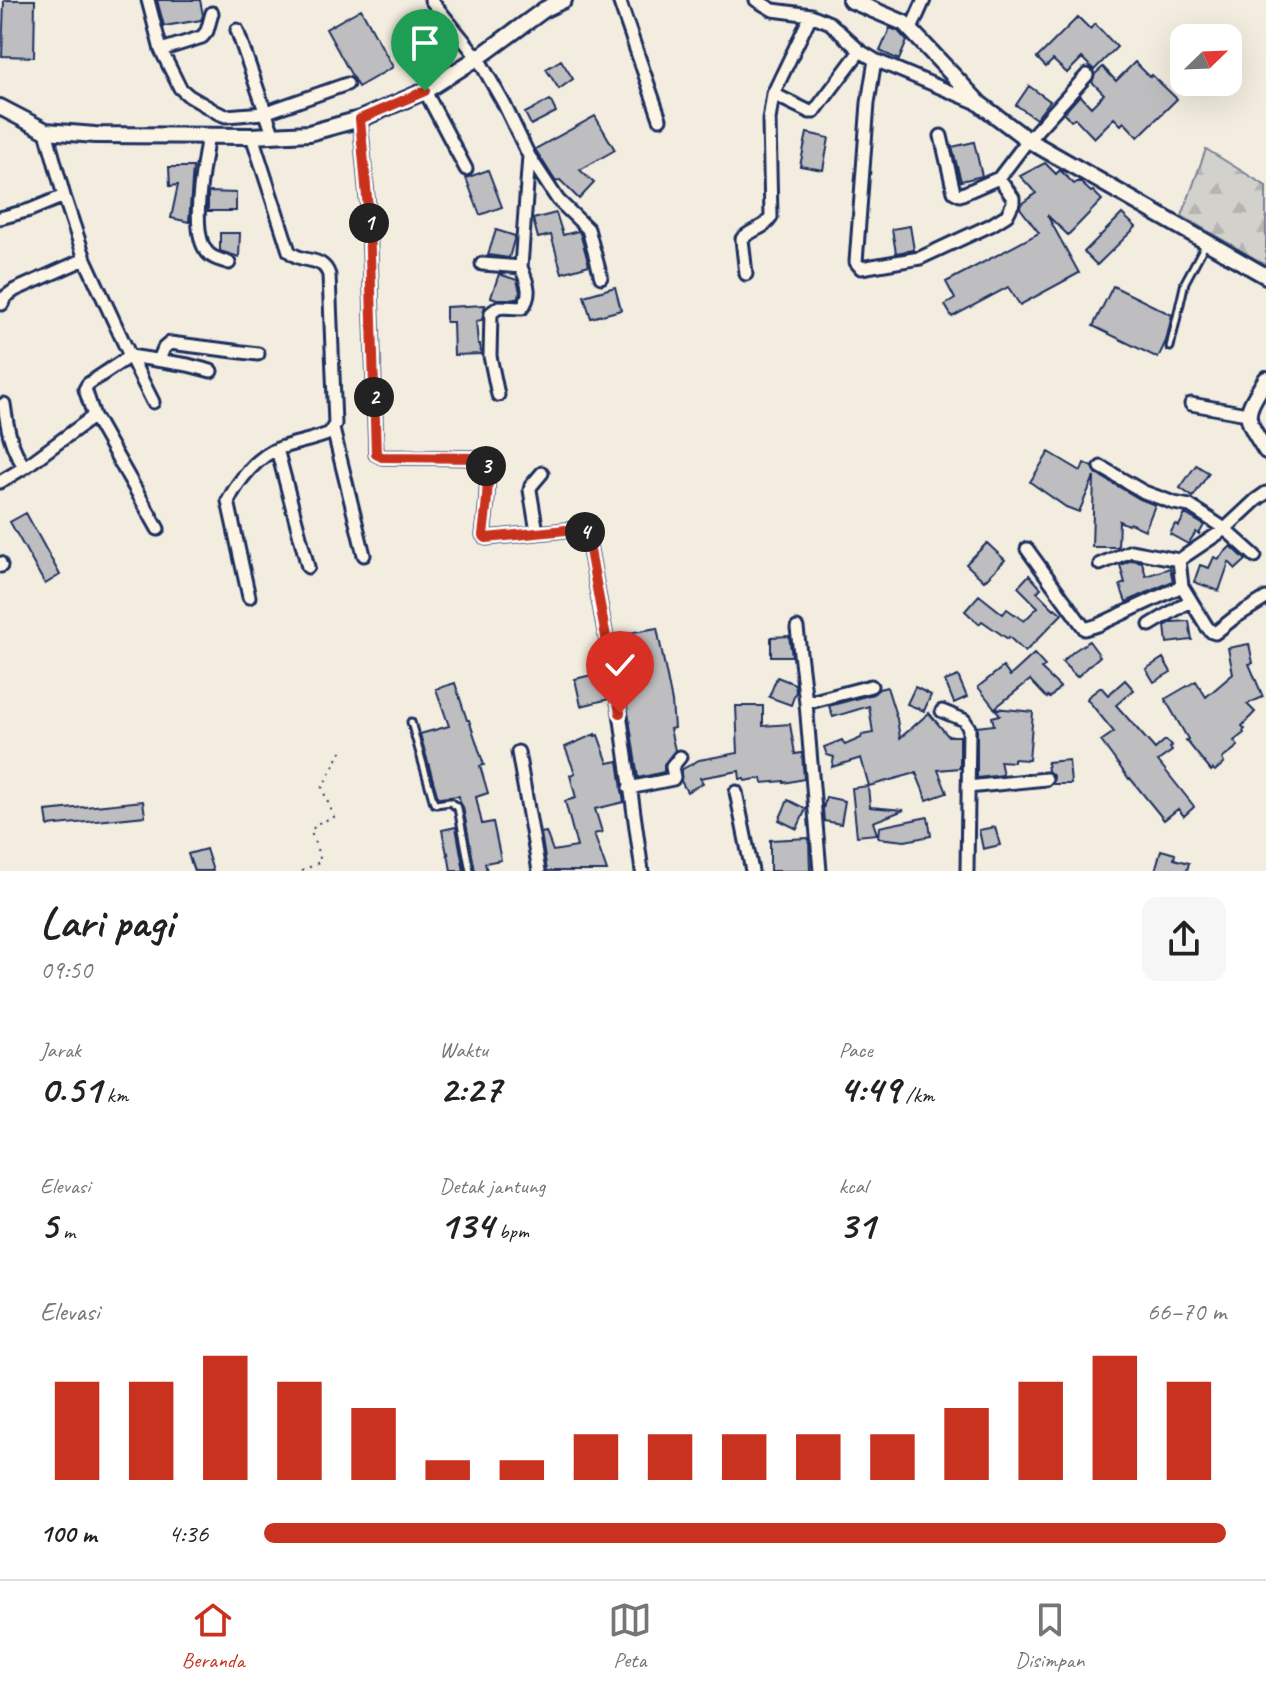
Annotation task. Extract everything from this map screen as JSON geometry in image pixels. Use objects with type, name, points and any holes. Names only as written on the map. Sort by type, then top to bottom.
[{"type":"street","points":[[148,0],[161,50],[180,88],[218,113],[226,116],[264,113],[347,84]]},
{"type":"street","points":[[431,0],[478,58],[529,156],[558,200],[588,229],[601,277]]},
{"type":"street","points":[[0,107],[46,131],[95,135],[252,136],[309,133],[360,119],[425,91],[478,58],[541,4],[564,0]]},
{"type":"street","points":[[619,0],[660,119]]},
{"type":"street","points":[[756,0],[773,10],[811,15],[830,23],[860,51],[875,60],[980,104]]},
{"type":"street","points":[[850,0],[904,23],[980,104],[1028,140],[1266,276]]},
{"type":"street","points":[[911,29],[924,0]]},
{"type":"street","points":[[161,50],[202,37],[212,13]]},
{"type":"street","points":[[746,274],[742,239],[766,225],[771,217],[769,120],[773,94],[811,15]]},
{"type":"street","points":[[237,30],[273,134]]},
{"type":"street","points":[[773,94],[814,112],[860,51]]},
{"type":"street","points":[[875,60],[868,103],[858,267],[920,258],[1007,215],[1013,198],[999,178]]},
{"type":"street","points":[[941,136],[954,192],[958,195],[999,178],[1028,140],[1087,75]]},
{"type":"street","points":[[425,91],[466,169]]},
{"type":"street","points":[[360,119],[369,220],[376,454],[382,457],[483,458],[487,490],[484,536],[488,538],[576,529],[587,534],[620,713],[642,871]]},
{"type":"street","points":[[46,131],[85,259],[153,402]]},
{"type":"street","points":[[208,135],[198,220],[199,236],[207,252],[229,263]]},
{"type":"street","points":[[252,136],[289,251],[297,258],[319,262],[329,275],[333,429],[364,555]]},
{"type":"street","points":[[498,395],[490,356],[491,313],[499,307],[522,308],[529,290],[521,267],[529,156]]},
{"type":"street","points":[[0,218],[64,196]]},
{"type":"street","points":[[2,304],[5,297],[15,290],[85,259]]},
{"type":"street","points":[[482,264],[521,267]]},
{"type":"street","points":[[159,360],[170,343],[258,354]]},
{"type":"street","points":[[158,529],[94,416],[85,391],[86,385],[130,356],[211,371]]},
{"type":"street","points":[[1266,379],[1247,414],[1266,451]]},
{"type":"street","points":[[4,404],[16,456],[25,467]]},
{"type":"street","points":[[1191,404],[1247,414]]},
{"type":"street","points":[[0,482],[94,416]]},
{"type":"street","points":[[249,597],[228,501],[231,494],[259,461],[277,449],[325,435],[333,429]]},
{"type":"street","points":[[277,449],[308,567]]},
{"type":"street","points":[[1101,467],[1144,492],[1190,506],[1225,529],[1255,556]]},
{"type":"street","points":[[537,532],[530,490],[542,473]]},
{"type":"street","points":[[1100,564],[1131,551],[1179,560],[1225,529],[1266,493]]},
{"type":"street","points":[[1027,549],[1085,629],[1182,586]]},
{"type":"street","points":[[1179,560],[1182,586],[1207,627],[1215,633],[1266,598]]},
{"type":"street","points":[[1150,625],[1190,601]]},
{"type":"street","points":[[797,628],[820,871]]},
{"type":"street","points":[[806,703],[871,686]]},
{"type":"street","points":[[942,711],[964,720],[969,728],[967,871]]},
{"type":"street","points":[[518,752],[539,871]]},
{"type":"street","points":[[629,788],[673,779],[672,767],[680,757]]},
{"type":"street","points":[[968,787],[1046,779]]},
{"type":"street","points":[[736,792],[752,871]]},
{"type":"lane","points":[[1170,347],[1185,282],[1206,242]]},
{"type":"lane","points":[[411,722],[434,803],[450,802],[458,808],[470,871]]},
{"type":"path","points":[[302,871],[321,861],[311,832],[316,824],[334,817],[322,788],[343,748]]},
{"type":"green space","points":[[1206,149],[1266,186],[1266,265],[1182,216]]},
{"type":"building","points":[[4,0],[35,0],[34,57],[2,56]]},
{"type":"building","points":[[157,0],[200,0],[203,15],[201,20],[164,26]]},
{"type":"building","points":[[361,9],[393,67],[358,87],[326,29]]},
{"type":"building","points":[[1078,17],[1090,29],[1095,24],[1117,47],[1094,70],[1082,58],[1067,73],[1053,60],[1046,67],[1037,58]]},
{"type":"building","points":[[890,28],[898,31],[907,41],[899,60],[880,51]]},
{"type":"building","points":[[561,60],[573,79],[559,89],[546,69]]},
{"type":"building","points":[[1135,62],[1177,99],[1138,137],[1124,122],[1121,125],[1114,118],[1094,138],[1075,118],[1071,121],[1064,113],[1080,95],[1091,107],[1104,94],[1092,82],[1103,67],[1116,81]]},
{"type":"building","points":[[1029,86],[1050,101],[1036,119],[1016,105]]},
{"type":"building","points":[[550,100],[556,112],[531,125],[525,113]]},
{"type":"building","points":[[595,116],[615,150],[580,170],[594,183],[579,199],[560,180],[556,182],[535,149]]},
{"type":"building","points":[[807,133],[829,138],[823,170],[800,166]]},
{"type":"building","points":[[974,142],[982,176],[961,181],[952,147]]},
{"type":"building","points":[[1045,163],[1056,174],[1060,170],[1074,184],[1079,181],[1102,200],[1068,235],[1047,215],[1079,273],[1020,305],[1008,287],[952,317],[945,305],[955,299],[946,282],[1039,233],[1020,208],[1036,193],[1020,176]]},
{"type":"building","points":[[169,167],[193,167],[189,222],[171,218],[178,185],[170,186]]},
{"type":"building","points":[[488,170],[502,207],[480,215],[466,178]]},
{"type":"building","points":[[208,192],[236,193],[236,211],[208,211]]},
{"type":"building","points":[[556,213],[563,235],[580,233],[589,265],[562,273],[551,235],[538,238],[533,219]]},
{"type":"building","points":[[1122,214],[1136,227],[1097,265],[1084,252]]},
{"type":"building","points":[[910,226],[914,250],[896,253],[892,229]]},
{"type":"building","points":[[496,230],[515,236],[509,258],[488,255]]},
{"type":"building","points":[[220,233],[240,233],[239,257],[220,251]]},
{"type":"building","points":[[499,274],[517,280],[518,299],[491,297]]},
{"type":"building","points":[[1113,286],[1172,315],[1158,358],[1093,326]]},
{"type":"building","points":[[615,287],[621,310],[591,318],[584,296]]},
{"type":"building","points":[[485,305],[482,320],[476,321],[481,354],[454,355],[453,322],[446,322],[446,307]]},
{"type":"building","points":[[1049,452],[1081,471],[1084,463],[1093,467],[1097,474],[1155,505],[1145,530],[1119,521],[1118,547],[1092,547],[1094,477],[1079,512],[1066,507],[1030,482]]},
{"type":"building","points":[[1196,465],[1209,473],[1193,497],[1180,488]]},
{"type":"building","points":[[26,513],[60,575],[45,584],[10,522]]},
{"type":"building","points":[[1185,514],[1204,525],[1188,544],[1170,534]]},
{"type":"building","points":[[987,543],[1005,560],[984,581],[966,564]]},
{"type":"building","points":[[1231,546],[1246,560],[1236,569],[1229,562],[1219,591],[1194,582],[1200,565],[1209,568],[1214,557],[1218,559]]},
{"type":"building","points":[[1132,560],[1142,562],[1146,576],[1170,568],[1173,581],[1126,602],[1120,585],[1125,583],[1120,565]]},
{"type":"building","points":[[1029,575],[1041,588],[1037,592],[1062,614],[1025,652],[1009,637],[982,621],[979,624],[965,611],[979,595],[1003,614],[1007,609],[1024,621],[1038,607],[1018,587]]},
{"type":"building","points":[[1189,621],[1192,640],[1167,643],[1165,626],[1172,622]]},
{"type":"building","points":[[657,628],[672,702],[674,728],[670,729],[675,750],[664,764],[664,772],[638,778],[615,638]]},
{"type":"building","points":[[789,636],[792,656],[771,656],[771,637]]},
{"type":"building","points":[[1089,641],[1100,656],[1077,677],[1062,662]]},
{"type":"building","points":[[1249,644],[1253,663],[1249,664],[1263,697],[1247,704],[1255,712],[1242,726],[1244,733],[1234,741],[1238,746],[1222,759],[1224,763],[1211,771],[1186,740],[1165,699],[1196,681],[1206,697],[1233,674],[1228,648]]},
{"type":"building","points":[[1034,654],[1045,666],[1041,669],[1060,687],[1047,698],[1030,680],[995,708],[1033,712],[1029,760],[1000,761],[1003,775],[977,778],[977,727],[994,725],[992,717],[1000,715],[978,687],[1003,667],[1010,676]]},
{"type":"building","points":[[1163,658],[1171,672],[1154,682],[1146,669]]},
{"type":"building","points":[[604,672],[609,699],[581,706],[575,679]]},
{"type":"building","points":[[958,676],[967,697],[954,703],[945,681]]},
{"type":"building","points":[[777,677],[795,684],[791,705],[769,697]]},
{"type":"building","points":[[1125,680],[1134,690],[1116,705],[1155,749],[1164,741],[1172,746],[1172,751],[1158,761],[1194,807],[1184,816],[1178,809],[1164,820],[1101,741],[1114,732],[1087,699],[1101,687],[1108,695]]},
{"type":"building","points":[[455,683],[484,765],[480,766],[488,793],[476,797],[482,824],[493,822],[501,860],[485,863],[487,871],[475,871],[459,796],[438,798],[420,734],[449,726],[436,689]]},
{"type":"building","points":[[887,687],[900,738],[929,713],[948,736],[960,736],[960,768],[938,770],[947,793],[927,800],[916,773],[869,786],[861,758],[832,767],[834,757],[827,755],[824,747],[842,740],[845,745],[862,735],[873,733],[869,706],[833,717],[829,706]]},
{"type":"building","points":[[915,687],[931,695],[924,711],[907,704]]},
{"type":"building","points":[[736,706],[763,706],[763,726],[790,724],[795,754],[802,753],[804,779],[784,783],[763,783],[762,778],[745,781],[740,779],[739,771],[700,778],[703,783],[687,792],[681,781],[681,770],[699,760],[738,753]]},
{"type":"building","points":[[595,734],[608,763],[618,761],[624,802],[595,809],[602,832],[594,834],[607,871],[547,871],[541,833],[546,832],[553,851],[577,847],[565,801],[576,798],[570,775],[575,773],[565,747]]},
{"type":"building","points":[[1069,760],[1071,784],[1052,784],[1054,777],[1048,771],[1047,762]]},
{"type":"building","points":[[868,786],[870,807],[904,810],[873,822],[877,834],[857,836],[852,788]]},
{"type":"building","points":[[826,797],[845,801],[841,824],[824,821]]},
{"type":"building","points":[[788,800],[806,809],[797,829],[779,820]]},
{"type":"building","points":[[143,801],[145,816],[48,826],[46,811]]},
{"type":"building","points":[[928,817],[931,836],[905,841],[878,838],[879,827]]},
{"type":"building","points":[[456,827],[464,871],[451,871],[442,830]]},
{"type":"building","points":[[995,827],[1000,845],[983,849],[979,830]]},
{"type":"building","points":[[809,838],[810,871],[770,871],[770,840]]},
{"type":"building","points":[[206,849],[213,871],[194,871],[188,854]]},
{"type":"building","points":[[1161,850],[1175,854],[1174,859],[1189,863],[1187,871],[1155,871]]},
{"type":"route","points":[[425,91],[360,119],[369,220],[376,454],[378,457],[485,459],[487,503],[483,535],[486,538],[576,529],[587,534],[620,713]]}]
